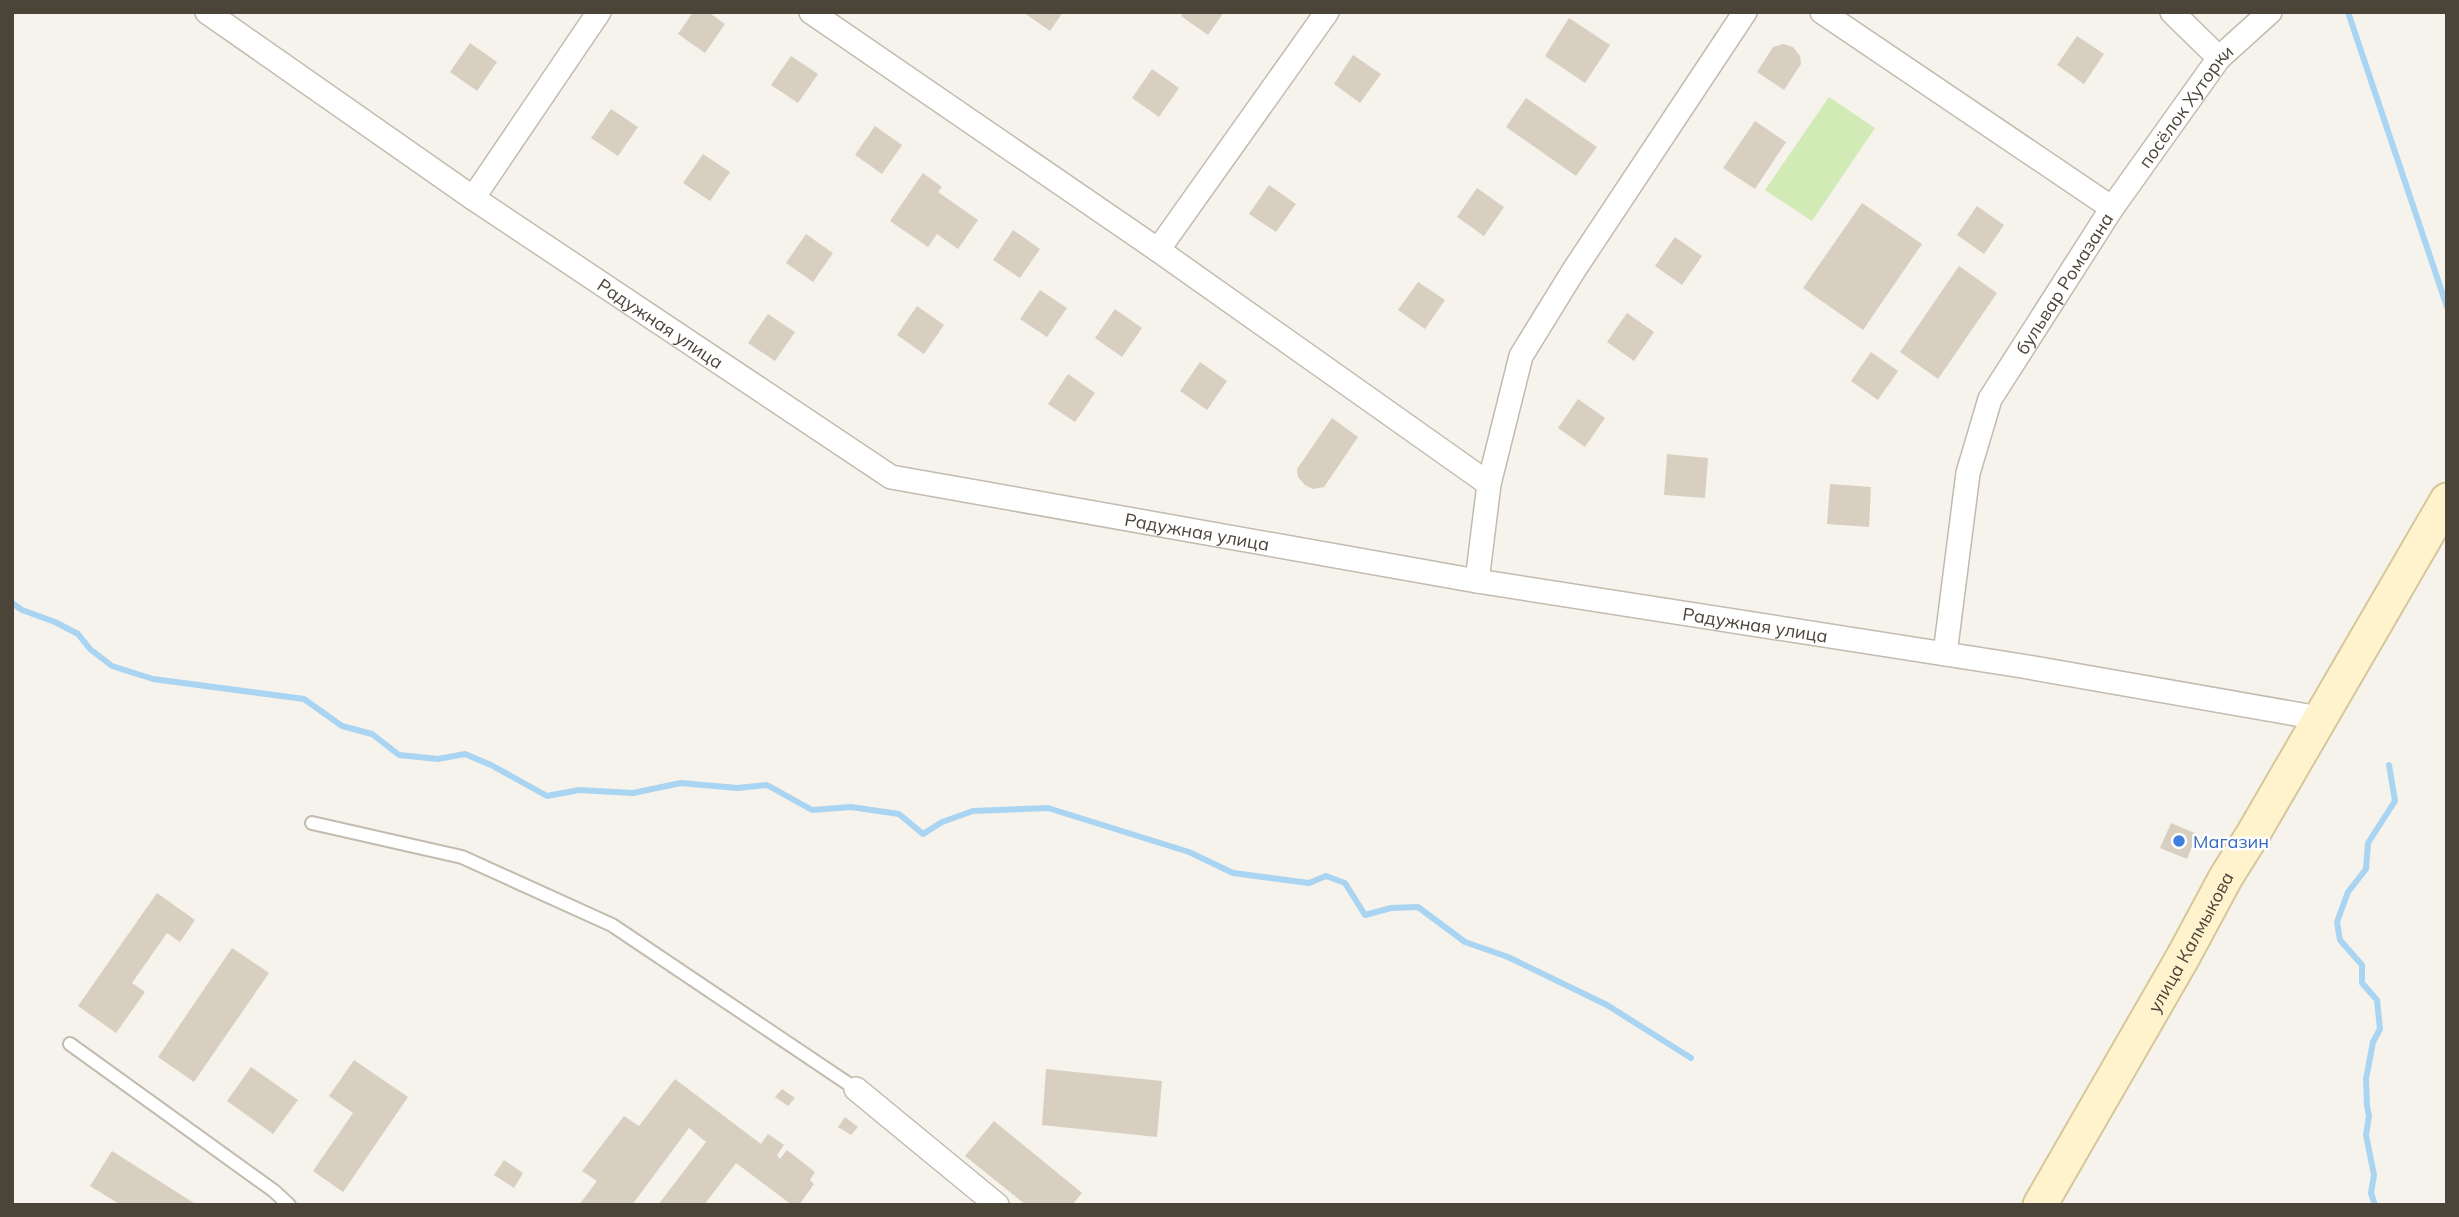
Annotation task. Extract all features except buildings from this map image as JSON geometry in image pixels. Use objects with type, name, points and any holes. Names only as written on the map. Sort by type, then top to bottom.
[{"type":"main road","name":"улица Калмыкова","points":[[2040,1205],[2226,877],[2447,499]]},
{"type":"street","name":"Радужная улица","points":[[207,12],[473,198],[891,477],[1477,581],[1945,654],[2319,718]]},
{"type":"street","points":[[473,198],[599,12]]},
{"type":"street","points":[[811,12],[1158,250],[1489,484]]},
{"type":"street","points":[[1158,250],[1327,12]]},
{"type":"street","points":[[1477,581],[1489,484],[1521,356],[1574,270],[1745,12]]},
{"type":"street","name":"бульвар Ромазана","points":[[1822,12],[2112,208],[1990,399],[1968,473],[1945,654]]},
{"type":"street","points":[[2172,12],[2218,58]]},
{"type":"street","name":"посёлок Хуторки","points":[[2112,208],[2218,58],[2270,12]]},
{"type":"street","points":[[856,1089],[997,1205]]},
{"type":"lane","points":[[312,823],[462,857],[612,925],[856,1089]]},
{"type":"lane","points":[[70,1044],[289,1205]]},
{"type":"green space","points":[[1829,97],[1875,128],[1812,221],[1765,190]]},
{"type":"waterway","points":[[2348,12],[2447,307]]},
{"type":"waterway","points":[[12,603],[78,634],[90,649],[112,666],[153,679],[304,699],[342,726],[372,734],[399,755],[438,759],[465,754],[547,796],[579,790],[633,793],[681,783],[737,788],[767,785],[812,810],[851,807],[899,814],[923,834],[942,822],[973,811],[1048,808],[1189,852],[1233,873],[1309,883],[1326,876],[1345,883],[1365,915],[1391,908],[1418,907],[1465,942],[1508,957],[1607,1005],[1691,1058]]},
{"type":"waterway","points":[[2375,1205],[2371,1193],[2374,1175],[2366,1135],[2369,1116],[2366,1079],[2373,1042],[2380,1029],[2377,1000],[2362,983],[2362,965],[2340,940],[2337,922],[2348,892],[2366,869],[2368,843],[2395,801],[2389,765]]},
{"type":"place","name":"Магазин","points":[[2179,841]]}]
